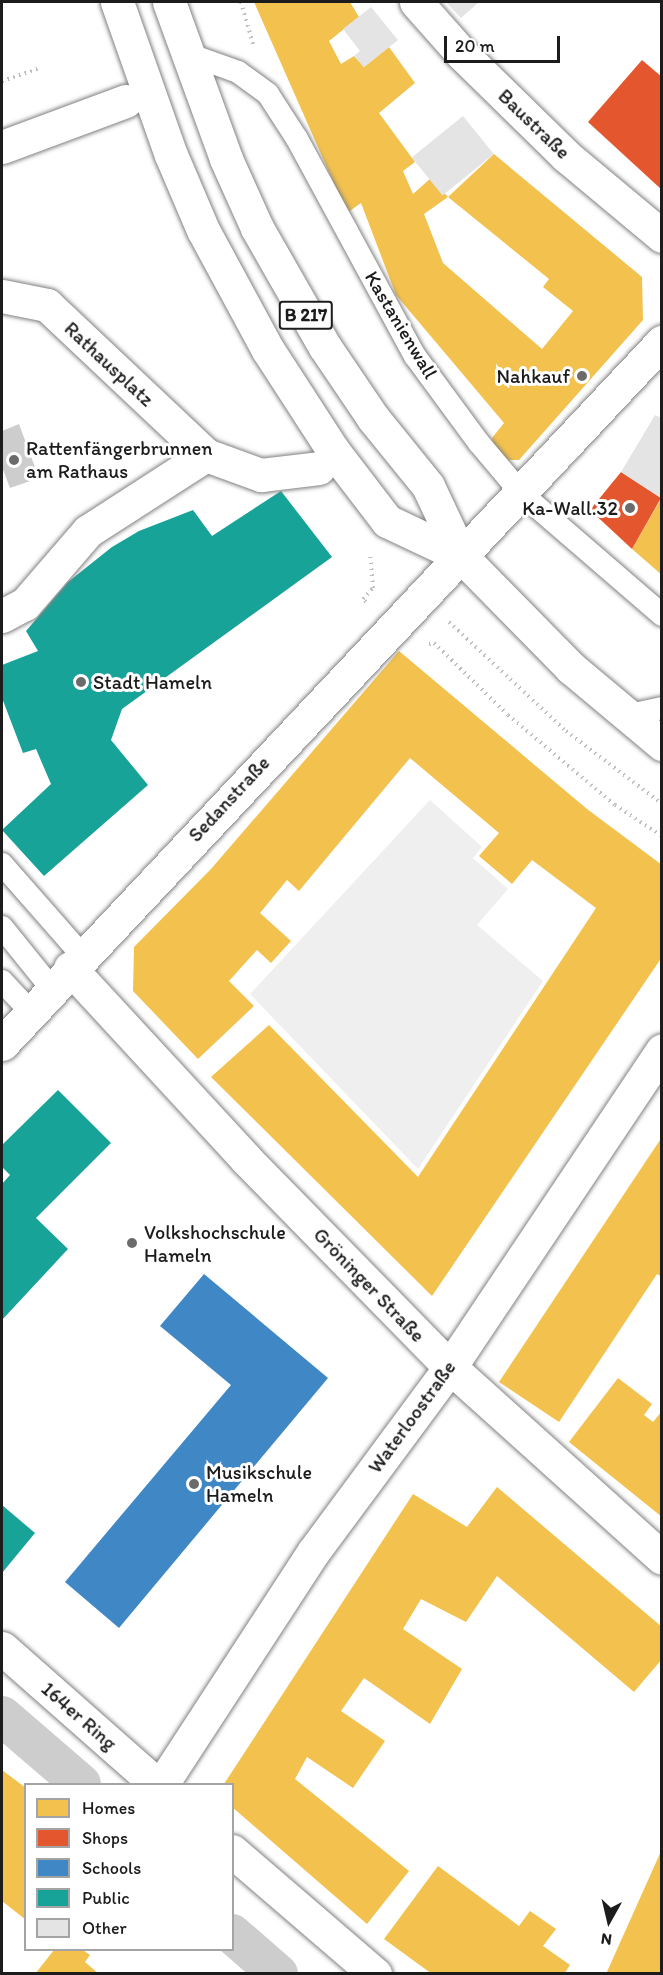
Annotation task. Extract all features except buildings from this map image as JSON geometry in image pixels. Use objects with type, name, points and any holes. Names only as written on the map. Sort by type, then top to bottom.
[{"type":"street","name":"B 217","points":[[117,2],[171,155],[203,230],[279,368],[332,450],[387,521],[460,556]]},
{"type":"street","name":"B 217","points":[[169,2],[257,228],[325,347],[373,418],[428,486],[460,556],[522,622],[625,716],[662,744]]},
{"type":"street","name":"Baustraße","points":[[416,2],[462,54],[566,156],[662,236]]},
{"type":"street","points":[[2,147],[126,100]]},
{"type":"street","name":"Rathausplatz","points":[[2,296],[46,305],[206,455],[261,475],[319,468]]},
{"type":"street","points":[[460,556],[522,494],[662,342]]},
{"type":"street","points":[[2,616],[25,604],[88,531],[206,455]]},
{"type":"street","name":"Sedanstraße","points":[[2,1044],[460,556]]},
{"type":"street","name":"Gröninger Straße","points":[[59,981],[246,1160],[450,1367],[662,1558]]},
{"type":"street","name":"Waterloostraße","points":[[163,1783],[314,1551],[450,1367],[662,1050]]},
{"type":"street","name":"164er Ring","points":[[2,1648],[154,1783]]},
{"type":"street","points":[[234,1853],[375,1974]]},
{"type":"lane","name":"Kastanienwall","points":[[188,54],[238,72],[268,94],[297,139],[415,356],[522,494],[662,615]]},
{"type":"lane","points":[[625,716],[662,708]]},
{"type":"lane","points":[[2,864],[59,981]]},
{"type":"lane","points":[[2,927],[59,981]]},
{"type":"lane","points":[[2,981],[59,981]]},
{"type":"path","points":[[2,81],[40,68]]},
{"type":"path","points":[[369,547],[373,588],[363,599],[415,646],[434,643],[508,715],[615,805],[662,836]]},
{"type":"path","points":[[422,597],[566,731],[662,804]]},
{"type":"shaded area","points":[[19,424],[39,478],[10,488],[2,467],[2,431]]},
{"type":"shaded area","points":[[430,800],[482,847],[473,858],[508,889],[477,925],[543,981],[418,1169],[250,994]]},
{"type":"waterway","points":[[2,1716],[80,1783]]},
{"type":"waterway","points":[[234,1936],[278,1974]]},
{"type":"place","name":"Nahkauf","points":[[582,376]]},
{"type":"place","name":"Rattenfängerbrunnen am Rathaus","points":[[14,460]]},
{"type":"place","name":"Ka-Wall.32","points":[[630,508]]},
{"type":"place","name":"Stadt Hameln","points":[[81,682]]},
{"type":"place","name":"Volkshochschule Hameln","points":[[132,1243]]},
{"type":"place","name":"Musikschule Hameln","points":[[194,1484]]}]
